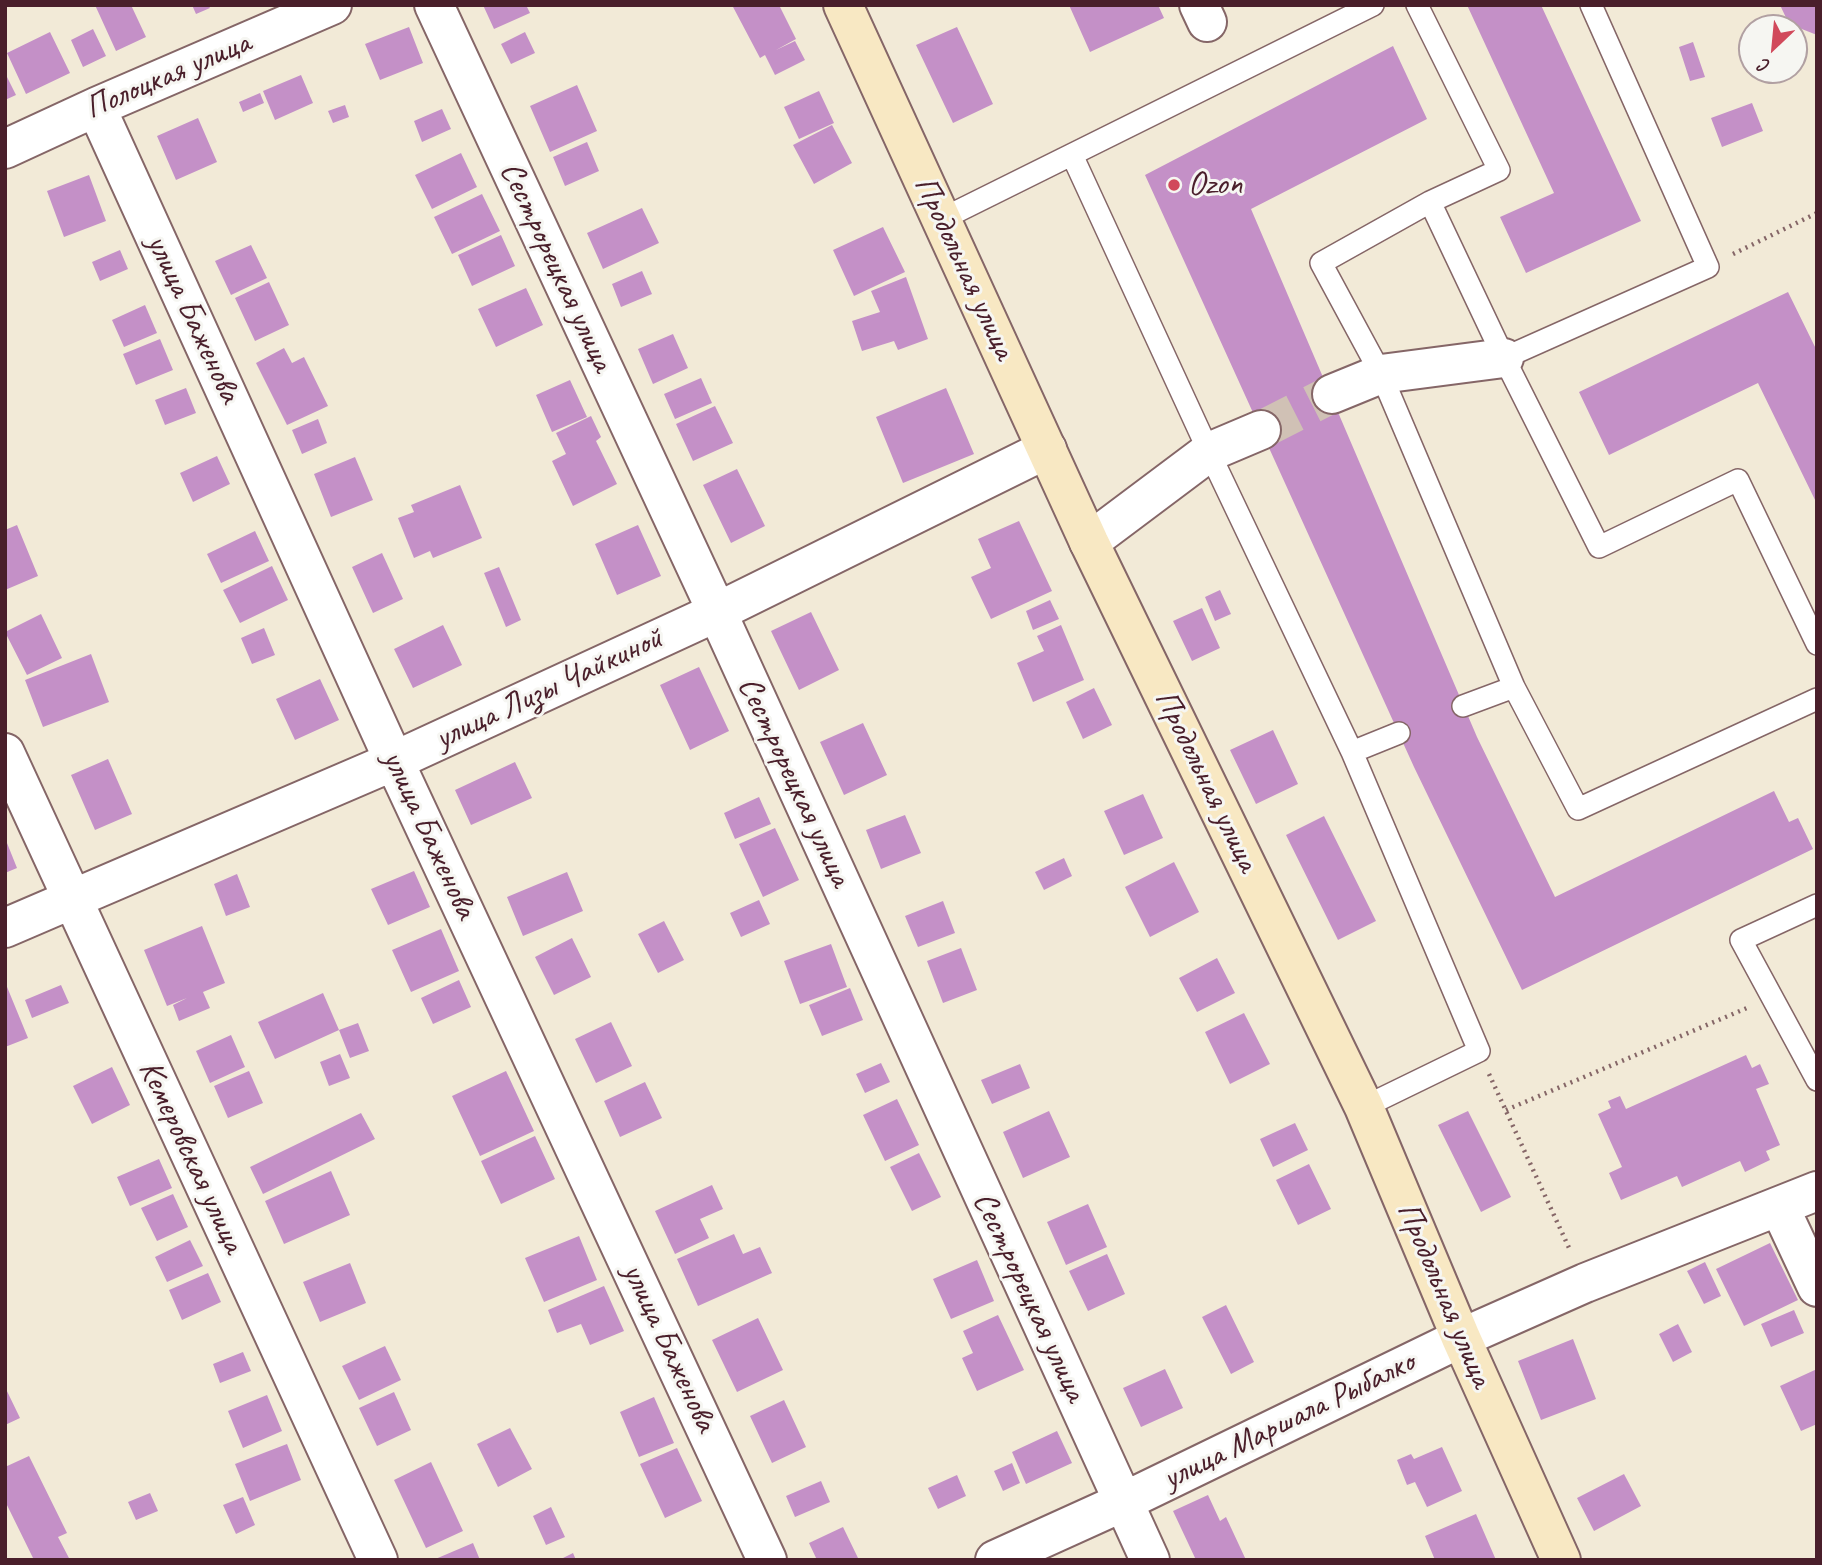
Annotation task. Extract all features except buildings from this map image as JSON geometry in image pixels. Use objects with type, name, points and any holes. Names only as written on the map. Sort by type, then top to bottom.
[{"type":"main road","name":"Продольная улица","points":[[843,5],[1089,542],[1364,1107],[1461,1338],[1561,1560]]},
{"type":"street","name":"Полоцкая улица","points":[[5,149],[332,5]]},
{"type":"street","name":"Сестрорецкая улица","points":[[434,5],[717,612],[1150,1560]]},
{"type":"street","name":"улица Баженова","points":[[96,107],[394,761],[767,1560]]},
{"type":"street","points":[[1332,394],[1381,374],[1504,358]]},
{"type":"street","points":[[1089,542],[1209,452],[1261,429]]},
{"type":"street","name":"улица Лизы Чайкиной","points":[[5,928],[394,761],[717,612],[1047,449]]},
{"type":"street","name":"Кемеровская улица","points":[[5,753],[378,1560]]},
{"type":"street","name":"улица Маршала Рыбалко","points":[[995,1560],[1123,1502],[1461,1338],[1585,1283],[1817,1191]]},
{"type":"street","points":[[1779,1206],[1817,1287]]},
{"type":"lane","points":[[942,219],[1373,5]]},
{"type":"lane","points":[[1418,5],[1499,170],[1430,202],[1321,263],[1381,374],[1514,687],[1578,809],[1817,699]]},
{"type":"lane","points":[[1504,358],[1707,267],[1591,5]]},
{"type":"lane","points":[[1072,155],[1209,452],[1352,751],[1479,1051],[1364,1107]]},
{"type":"lane","points":[[1430,202],[1504,358],[1599,547],[1738,480],[1817,644]]},
{"type":"lane","points":[[1464,706],[1514,687]]},
{"type":"lane","points":[[1352,751],[1399,733]]},
{"type":"lane","points":[[1817,905],[1741,940],[1817,1080]]},
{"type":"path","points":[[1707,267],[1817,213]]},
{"type":"path","points":[[1506,1110],[1772,997]]},
{"type":"path","points":[[1479,1051],[1585,1283]]},
{"type":"tunnel","points":[[1261,430],[1332,394]]},
{"type":"place","name":"Ozon","points":[[1174,185]]}]
